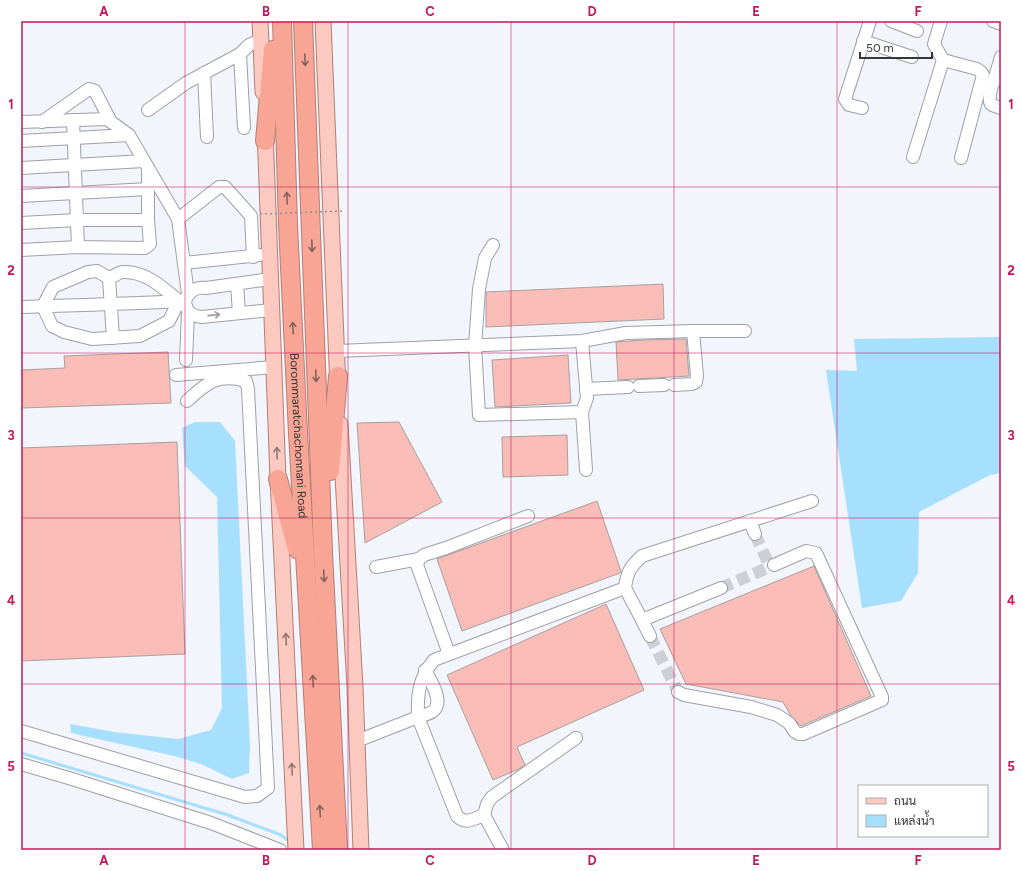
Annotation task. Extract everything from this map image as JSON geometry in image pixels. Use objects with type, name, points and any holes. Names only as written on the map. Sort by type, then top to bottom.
[{"type":"highway","points":[[265,141],[275,21]]},
{"type":"highway","name":"Borommaratchachonnani Road","points":[[282,21],[288,232],[322,850]]},
{"type":"highway","name":"Borommaratchachonnani Road","points":[[303,21],[323,552],[338,850]]},
{"type":"highway","points":[[323,552],[338,376]]},
{"type":"highway","points":[[278,479],[307,584]]},
{"type":"main road","points":[[260,21],[278,479],[296,843]]},
{"type":"main road","points":[[323,21],[338,376],[357,741],[361,850]]},
{"type":"street","points":[[862,108],[849,105],[845,99],[870,21]]},
{"type":"street","points":[[891,21],[917,31]]},
{"type":"street","points":[[913,157],[943,60],[934,44],[941,21]]},
{"type":"street","points":[[993,21],[1001,24]]},
{"type":"street","points":[[148,110],[186,83],[240,54],[249,46],[261,40]]},
{"type":"street","points":[[863,41],[912,57]]},
{"type":"street","points":[[240,54],[244,128]]},
{"type":"street","points":[[1001,57],[998,78],[989,98],[991,105],[1001,108]]},
{"type":"street","points":[[943,60],[977,69],[982,75],[961,158]]},
{"type":"street","points":[[204,73],[207,137]]},
{"type":"street","points":[[42,122],[89,89],[95,91],[111,122]]},
{"type":"street","points":[[21,122],[107,119],[129,135],[178,219],[184,263],[186,360]]},
{"type":"street","points":[[73,120],[78,247]]},
{"type":"street","points":[[21,141],[129,135]]},
{"type":"street","points":[[21,168],[75,164],[146,164]]},
{"type":"street","points":[[21,250],[78,247],[145,248],[150,244],[146,164]]},
{"type":"street","points":[[178,219],[219,187],[225,187],[252,216],[253,257]]},
{"type":"street","points":[[21,196],[148,189]]},
{"type":"street","points":[[21,223],[77,220],[148,220]]},
{"type":"street","points":[[492,245],[485,258],[480,281],[475,346],[479,415],[582,412]]},
{"type":"street","points":[[184,263],[253,257],[269,253]]},
{"type":"street","points":[[43,306],[53,287],[88,272],[97,271],[109,278]]},
{"type":"street","points":[[109,278],[121,272],[133,273],[153,280],[185,302],[194,316],[202,317],[271,310]]},
{"type":"street","points":[[109,278],[113,338]]},
{"type":"street","points":[[43,306],[52,326],[64,332],[92,340],[140,336],[169,322],[194,289],[200,287],[206,288],[270,280]]},
{"type":"street","points":[[237,284],[239,313]]},
{"type":"street","points":[[21,307],[185,302]]},
{"type":"street","points":[[586,389],[692,384],[696,382],[697,376],[693,331]]},
{"type":"street","points":[[337,351],[582,341],[626,333],[745,331]]},
{"type":"street","points":[[582,341],[587,398],[582,412],[586,470]]},
{"type":"street","points":[[176,375],[274,367]]},
{"type":"street","points":[[21,731],[245,797],[257,796],[268,788],[248,389],[246,381],[235,378],[214,380],[198,390],[187,401]]},
{"type":"street","points":[[650,636],[625,588],[626,577],[632,565],[642,556],[812,501]]},
{"type":"street","points":[[376,567],[409,559],[419,559],[424,555],[528,516]]},
{"type":"street","points":[[750,521],[755,534]]},
{"type":"street","points":[[678,692],[684,695],[751,707],[777,715],[789,723],[795,732],[799,734],[803,734],[882,700],[882,697],[816,553],[806,551],[774,565]]},
{"type":"street","points":[[419,559],[418,565],[450,654]]},
{"type":"street","points":[[484,815],[466,822],[457,816],[418,717],[421,681],[425,670],[434,660],[625,588]]},
{"type":"street","points":[[642,620],[721,588]]},
{"type":"street","points":[[357,741],[436,709],[438,704],[438,694],[425,670]]},
{"type":"street","points":[[503,850],[484,815],[487,804],[492,797],[576,738]]},
{"type":"street","points":[[21,764],[211,823],[280,850]]},
{"type":"path","points":[[260,214],[343,211]]},
{"type":"water","points":[[1001,337],[1001,473],[990,475],[919,512],[918,573],[901,601],[862,608],[826,370],[857,371],[854,339]]},
{"type":"water","points":[[195,422],[220,422],[235,441],[250,744],[249,773],[232,779],[201,764],[174,756],[71,733],[70,724],[114,732],[178,739],[211,730],[222,708],[217,497],[185,466],[182,428]]},
{"type":"building","points":[[663,284],[664,319],[486,327],[486,292]]},
{"type":"building","points":[[686,339],[689,376],[618,380],[616,342]]},
{"type":"building","points":[[168,352],[171,403],[21,408],[21,370],[65,368],[64,356]]},
{"type":"building","points":[[568,355],[571,403],[495,407],[492,360]]},
{"type":"building","points":[[399,422],[442,502],[365,543],[357,423]]},
{"type":"building","points":[[567,435],[568,475],[503,477],[502,437]]},
{"type":"building","points":[[177,442],[185,654],[21,661],[21,448]]},
{"type":"building","points":[[597,501],[621,571],[620,573],[462,631],[437,559]]},
{"type":"building","points":[[814,566],[871,696],[801,726],[791,716],[783,702],[686,684],[660,629]]},
{"type":"building","points":[[606,604],[644,690],[517,747],[525,765],[493,780],[447,675]]},
{"type":"waterway","points":[[21,753],[228,815],[281,835],[290,842]]},
{"type":"tunnel","points":[[755,534],[770,567]]},
{"type":"tunnel","points":[[721,588],[774,565]]},
{"type":"tunnel","points":[[650,636],[678,692]]}]
